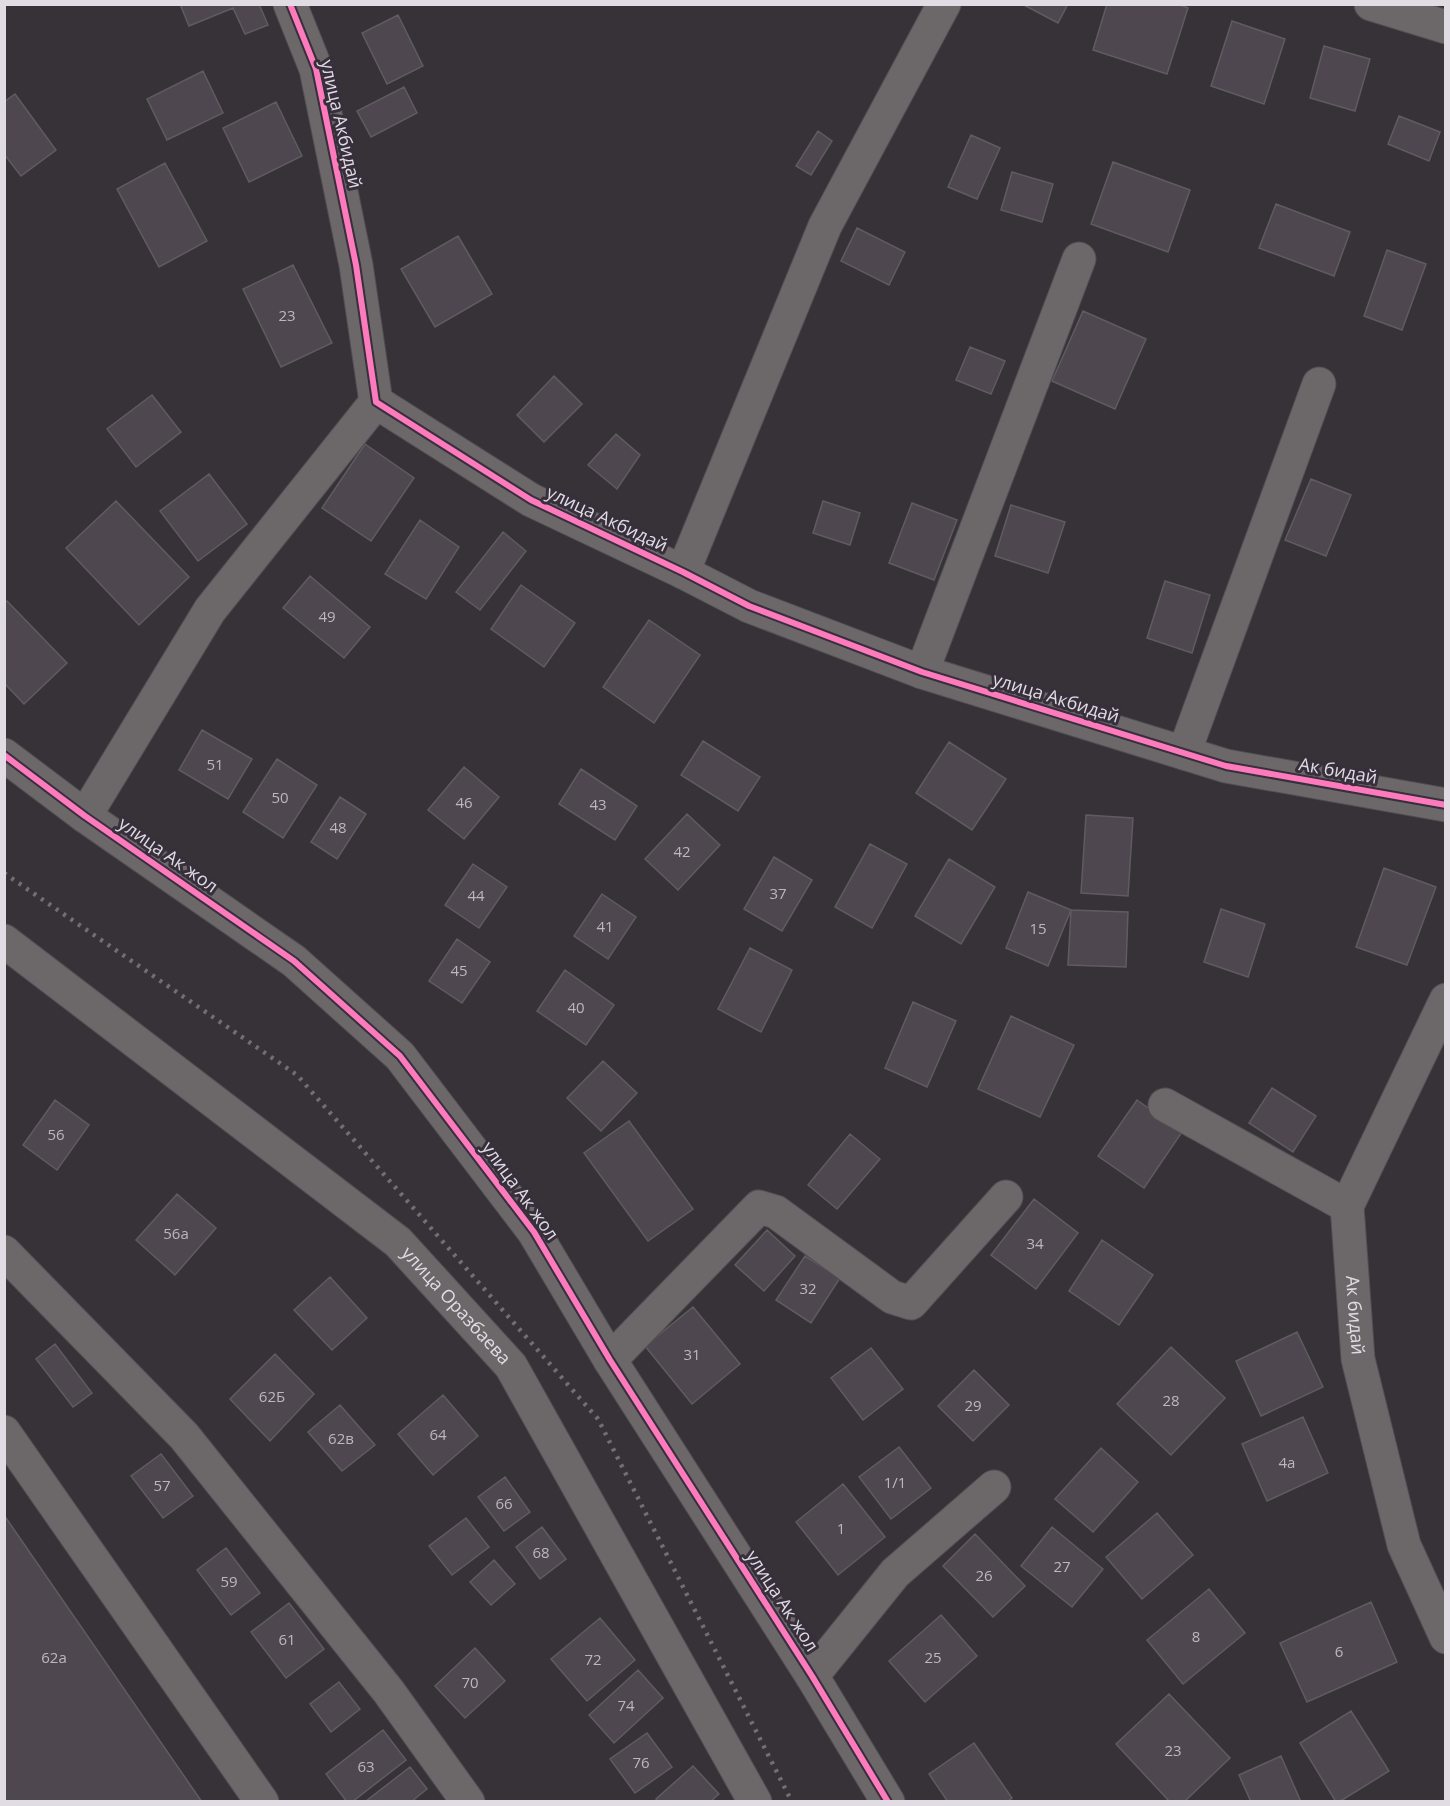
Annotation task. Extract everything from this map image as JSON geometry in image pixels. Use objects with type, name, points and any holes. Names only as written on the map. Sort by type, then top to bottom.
[{"type":"street","name":"улица Акбидай","points":[[290,4],[316,69],[356,265],[375,402],[531,500],[749,606],[922,672],[1226,766]]},
{"type":"street","points":[[683,572],[825,226],[944,4]]},
{"type":"street","points":[[1371,4],[1446,27]]},
{"type":"street","points":[[922,672],[1079,259]]},
{"type":"street","points":[[1184,753],[1319,384]]},
{"type":"street","points":[[85,816],[210,610],[375,402]]},
{"type":"street","name":"улица Ак жол","points":[[4,756],[85,816],[294,961],[400,1056],[534,1232],[610,1360],[812,1676],[888,1802]]},
{"type":"street","name":"Ак бидай","points":[[1226,766],[1446,806]]},
{"type":"street","name":"улица Оразбаева","points":[[4,941],[398,1242],[511,1366],[755,1802]]},
{"type":"street","name":"Ак бидай","points":[[1446,1000],[1347,1206],[1358,1359],[1404,1545],[1446,1637]]},
{"type":"street","points":[[1165,1105],[1347,1206]]},
{"type":"street","points":[[610,1360],[759,1207],[776,1212],[892,1297],[910,1303],[1006,1197]]},
{"type":"street","points":[[4,1252],[184,1436],[389,1692],[468,1802]]},
{"type":"street","points":[[4,1432],[262,1802]]},
{"type":"street","points":[[812,1676],[895,1573],[994,1487]]},
{"type":"building","points":[[180,4],[259,4],[268,25],[245,34],[233,8],[189,26]]},
{"type":"building","points":[[1022,4],[1068,4],[1058,23]]},
{"type":"building","points":[[1107,4],[1178,4],[1188,8],[1167,74],[1093,50]]},
{"type":"building","points":[[398,15],[423,66],[387,84],[362,33]]},
{"type":"building","points":[[1232,21],[1285,39],[1264,104],[1211,86]]},
{"type":"building","points":[[1324,46],[1370,59],[1355,111],[1310,98]]},
{"type":"building","points":[[203,71],[223,113],[167,140],[147,99]]},
{"type":"building","points":[[404,87],[417,113],[371,137],[357,111]]},
{"type":"building","points":[[15,94],[56,150],[21,176],[4,154],[4,102]]},
{"type":"building","points":[[276,102],[302,156],[249,182],[223,128]]},
{"type":"building","points":[[1399,116],[1440,132],[1429,161],[1388,144]]},
{"type":"building","points":[[818,131],[832,141],[811,175],[796,166]]},
{"type":"building","points":[[971,135],[1000,148],[977,199],[948,187]]},
{"type":"building","points":[[1113,162],[1190,190],[1168,252],[1091,224]]},
{"type":"building","points":[[165,163],[207,241],[159,267],[117,189]]},
{"type":"building","points":[[1012,172],[1053,184],[1042,222],[1001,210]]},
{"type":"building","points":[[1276,204],[1350,232],[1334,276],[1259,248]]},
{"type":"building","points":[[857,228],[905,252],[889,285],[841,261]]},
{"type":"building","points":[[458,236],[492,294],[435,327],[401,269]]},
{"type":"building","points":[[1387,250],[1426,264],[1402,330],[1364,316]]},
{"type":"building","points":[[293,265],[332,343],[281,367],[243,289]]},
{"type":"building","points":[[1083,311],[1146,339],[1115,409],[1052,381]]},
{"type":"building","points":[[970,347],[1005,361],[991,394],[956,380]]},
{"type":"building","points":[[554,376],[582,404],[544,442],[517,415]]},
{"type":"building","points":[[152,395],[181,432],[136,467],[107,429]]},
{"type":"building","points":[[616,434],[640,455],[617,489],[588,465]]},
{"type":"building","points":[[365,444],[414,478],[371,541],[322,508]]},
{"type":"building","points":[[209,474],[247,524],[198,561],[160,511]]},
{"type":"building","points":[[1311,479],[1351,495],[1326,556],[1285,540]]},
{"type":"building","points":[[116,501],[189,577],[139,625],[66,548]]},
{"type":"building","points":[[823,501],[860,513],[850,545],[813,533]]},
{"type":"building","points":[[912,503],[957,520],[934,580],[889,563]]},
{"type":"building","points":[[1011,505],[1065,522],[1048,573],[995,556]]},
{"type":"building","points":[[420,520],[459,547],[426,599],[385,574]]},
{"type":"building","points":[[503,532],[526,551],[480,610],[456,592]]},
{"type":"building","points":[[310,576],[370,627],[344,658],[283,608]]},
{"type":"building","points":[[1165,581],[1210,595],[1192,653],[1147,638]]},
{"type":"building","points":[[521,585],[575,623],[544,667],[491,629]]},
{"type":"building","points":[[7,601],[67,663],[24,704],[4,683],[4,603]]},
{"type":"building","points":[[649,620],[700,655],[654,723],[603,687]]},
{"type":"building","points":[[202,730],[252,759],[228,799],[179,770]]},
{"type":"building","points":[[703,741],[760,777],[738,811],[681,775]]},
{"type":"building","points":[[949,742],[1006,779],[972,830],[916,793]]},
{"type":"building","points":[[277,759],[317,785],[283,838],[243,812]]},
{"type":"building","points":[[464,767],[499,797],[464,839],[428,810]]},
{"type":"building","points":[[581,769],[637,806],[615,840],[559,804]]},
{"type":"building","points":[[340,797],[366,814],[337,859],[311,842]]},
{"type":"building","points":[[687,814],[720,845],[678,890],[645,859]]},
{"type":"building","points":[[1086,815],[1133,818],[1128,896],[1081,893]]},
{"type":"building","points":[[870,844],[907,864],[872,928],[835,907]]},
{"type":"building","points":[[774,857],[812,880],[782,931],[744,909]]},
{"type":"building","points":[[949,859],[995,887],[961,944],[915,916]]},
{"type":"building","points":[[473,864],[507,887],[479,928],[445,905]]},
{"type":"building","points":[[1384,868],[1436,887],[1407,965],[1356,947]]},
{"type":"building","points":[[1028,892],[1071,910],[1048,966],[1006,948]]},
{"type":"building","points":[[602,894],[636,917],[608,959],[574,936]]},
{"type":"building","points":[[1221,909],[1265,924],[1248,977],[1204,962]]},
{"type":"building","points":[[1071,910],[1128,912],[1126,967],[1068,965]]},
{"type":"building","points":[[457,939],[490,962],[462,1003],[429,981]]},
{"type":"building","points":[[750,948],[792,970],[761,1032],[718,1009]]},
{"type":"building","points":[[565,970],[614,1005],[586,1045],[537,1011]]},
{"type":"building","points":[[913,1002],[956,1021],[927,1087],[885,1068]]},
{"type":"building","points":[[1011,1016],[1074,1045],[1040,1117],[978,1089]]},
{"type":"building","points":[[603,1061],[637,1093],[601,1131],[567,1098]]},
{"type":"building","points":[[1272,1088],[1316,1116],[1293,1152],[1249,1123]]},
{"type":"building","points":[[55,1100],[89,1125],[57,1170],[23,1145]]},
{"type":"building","points":[[1137,1100],[1182,1132],[1144,1188],[1098,1156]]},
{"type":"building","points":[[629,1121],[693,1209],[648,1241],[584,1153]]},
{"type":"building","points":[[850,1134],[880,1159],[837,1209],[808,1185]]},
{"type":"building","points":[[177,1194],[216,1228],[175,1275],[136,1240]]},
{"type":"building","points":[[1034,1199],[1078,1233],[1036,1289],[991,1255]]},
{"type":"building","points":[[767,1230],[795,1256],[764,1291],[735,1265]]},
{"type":"building","points":[[1102,1240],[1153,1275],[1119,1325],[1069,1291]]},
{"type":"building","points":[[805,1256],[840,1278],[811,1323],[776,1300]]},
{"type":"building","points":[[330,1277],[367,1318],[332,1350],[294,1310]]},
{"type":"building","points":[[693,1307],[740,1364],[692,1404],[645,1346]]},
{"type":"building","points":[[1297,1332],[1323,1387],[1261,1416],[1236,1361]]},
{"type":"building","points":[[55,1344],[92,1393],[73,1407],[36,1359]]},
{"type":"building","points":[[1171,1347],[1225,1398],[1171,1455],[1117,1404]]},
{"type":"building","points":[[871,1348],[903,1389],[863,1420],[831,1378]]},
{"type":"building","points":[[275,1354],[314,1394],[270,1441],[230,1399]]},
{"type":"building","points":[[974,1370],[1009,1405],[973,1441],[938,1406]]},
{"type":"building","points":[[443,1395],[478,1436],[433,1475],[398,1434]]},
{"type":"building","points":[[340,1405],[375,1445],[342,1471],[308,1432]]},
{"type":"building","points":[[1303,1417],[1328,1473],[1267,1501],[1242,1444]]},
{"type":"building","points":[[899,1447],[931,1488],[891,1519],[859,1477]]},
{"type":"building","points":[[1101,1448],[1138,1482],[1093,1532],[1055,1499]]},
{"type":"building","points":[[161,1454],[193,1496],[163,1518],[131,1476]]},
{"type":"building","points":[[505,1477],[530,1512],[504,1531],[478,1497]]},
{"type":"building","points":[[843,1484],[885,1537],[838,1575],[796,1522]]},
{"type":"building","points":[[1157,1513],[1193,1555],[1142,1599],[1106,1557]]},
{"type":"building","points":[[4,1515],[202,1802],[4,1802]]},
{"type":"building","points":[[466,1518],[489,1547],[452,1575],[429,1546]]},
{"type":"building","points":[[542,1527],[566,1559],[540,1579],[516,1547]]},
{"type":"building","points":[[1052,1527],[1103,1569],[1072,1607],[1021,1566]]},
{"type":"building","points":[[975,1534],[1025,1586],[993,1617],[943,1566]]},
{"type":"building","points":[[226,1548],[260,1593],[231,1615],[197,1570]]},
{"type":"building","points":[[494,1560],[515,1584],[491,1605],[470,1582]]},
{"type":"building","points":[[1209,1589],[1245,1633],[1183,1684],[1147,1640]]},
{"type":"building","points":[[1371,1602],[1397,1662],[1307,1702],[1280,1643]]},
{"type":"building","points":[[289,1603],[324,1649],[286,1678],[251,1632]]},
{"type":"building","points":[[941,1615],[977,1656],[925,1702],[889,1661]]},
{"type":"building","points":[[600,1618],[635,1660],[587,1701],[551,1659]]},
{"type":"building","points":[[475,1648],[505,1681],[465,1718],[435,1686]]},
{"type":"building","points":[[638,1670],[663,1698],[614,1743],[589,1715]]},
{"type":"building","points":[[339,1682],[360,1709],[331,1732],[310,1704]]},
{"type":"building","points":[[1169,1694],[1230,1758],[1184,1802],[1170,1802],[1116,1744]]},
{"type":"building","points":[[1351,1711],[1389,1771],[1336,1802],[1300,1743]]},
{"type":"building","points":[[383,1730],[406,1760],[352,1802],[347,1802],[326,1774]]},
{"type":"building","points":[[647,1733],[672,1767],[635,1793],[610,1759]]},
{"type":"building","points":[[974,1743],[1012,1798],[1007,1802],[948,1802],[929,1774]]},
{"type":"building","points":[[1281,1756],[1301,1802],[1251,1802],[1239,1775]]},
{"type":"building","points":[[693,1766],[719,1794],[710,1802],[658,1802],[656,1799]]},
{"type":"building","points":[[410,1767],[427,1789],[411,1802],[366,1801]]},
{"type":"railway","points":[[4,873],[297,1075],[598,1419],[792,1802]]},
{"type":"cycle path","points":[[290,4],[316,69],[356,265],[376,402],[531,500],[749,606],[922,672],[1226,766],[1446,805]]},
{"type":"cycle path","points":[[4,755],[85,816],[294,961],[400,1056],[534,1232],[610,1360],[812,1676],[888,1802]]}]
